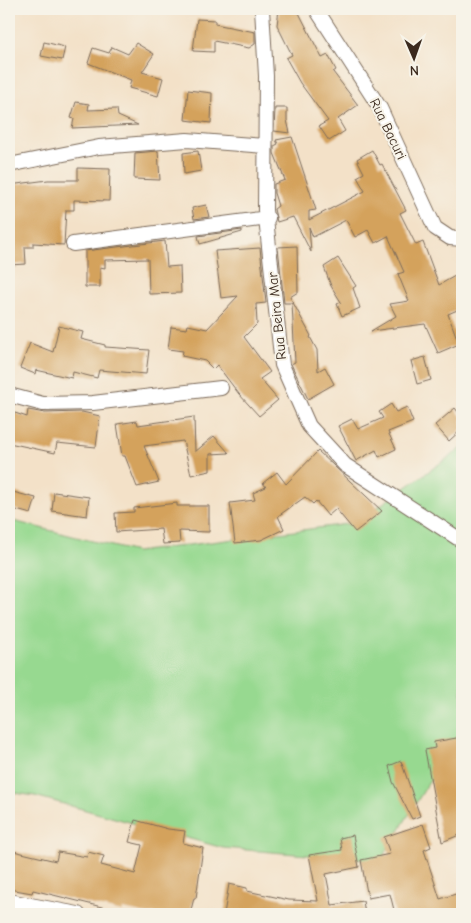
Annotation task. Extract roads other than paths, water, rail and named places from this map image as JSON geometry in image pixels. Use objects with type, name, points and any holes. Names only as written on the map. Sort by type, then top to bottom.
[{"type":"street","name":"Rua Beira Mar","points":[[262,9],[266,76],[265,210],[268,218],[282,365],[309,426],[345,465],[462,541]]},
{"type":"street","name":"Rua Bacuri","points":[[316,9],[380,108],[435,228],[450,238],[462,239]]},
{"type":"street","points":[[9,165],[99,147],[178,141],[265,146]]},
{"type":"street","points":[[73,244],[268,218]]},
{"type":"street","points":[[9,395],[43,404],[93,403],[220,388]]},
{"type":"street","points":[[9,901],[78,914]]}]
